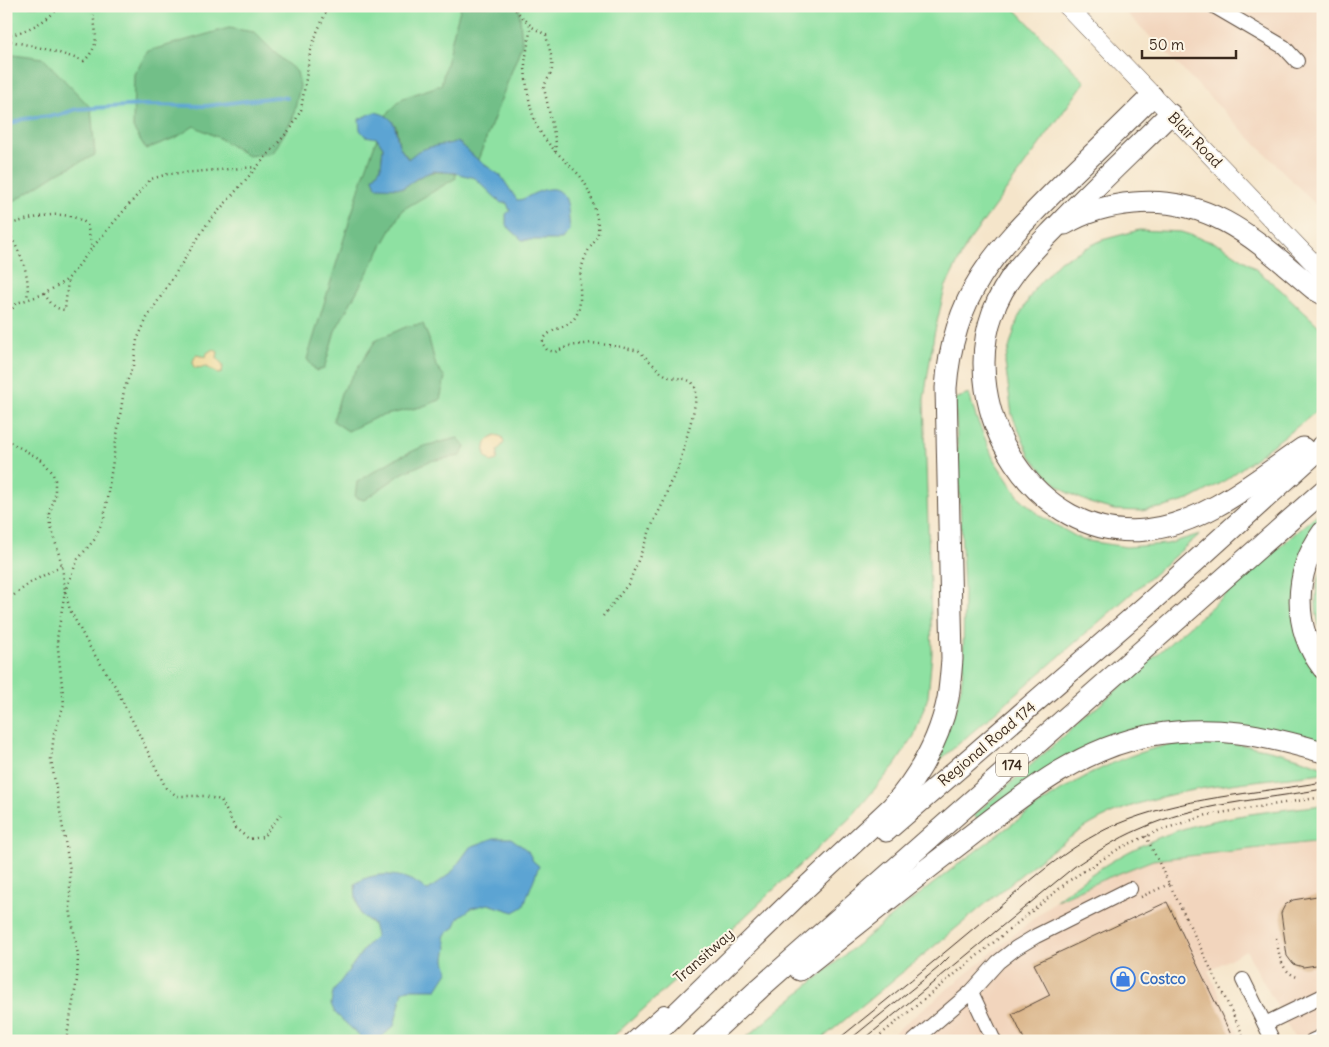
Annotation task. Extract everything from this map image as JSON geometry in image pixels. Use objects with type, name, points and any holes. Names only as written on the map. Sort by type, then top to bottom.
[{"type":"highway","points":[[648,1041],[798,895],[882,817],[904,793],[925,760],[944,711],[950,684],[952,650],[946,388],[953,344],[966,302],[981,274],[1010,236],[1152,96]]},
{"type":"highway","points":[[1170,114],[1022,262],[999,298],[988,328],[985,345],[984,374],[992,417],[1010,455],[1028,480],[1050,500],[1072,515],[1085,522],[1115,529],[1144,530],[1173,524],[1200,514],[1237,494],[1323,434]]},
{"type":"highway","points":[[1048,235],[1080,217],[1115,205],[1142,202],[1180,204],[1203,210],[1242,231],[1314,289],[1323,294]]},
{"type":"highway","name":"Regional Road 174","points":[[648,1041],[864,850],[1146,606],[1323,446]]},
{"type":"highway","name":"Regional Road 174","points":[[703,1041],[774,975],[1323,491]]},
{"type":"highway","points":[[1323,532],[1307,562],[1300,590],[1300,606],[1304,634],[1310,648],[1323,668]]},
{"type":"highway","points":[[709,1041],[1030,790],[1079,760],[1134,740],[1166,733],[1199,731],[1263,736],[1323,752]]},
{"type":"main road","name":"Blair Road","points":[[1067,6],[1323,273]]},
{"type":"street","points":[[1214,6],[1284,48],[1297,61]]},
{"type":"street","points":[[914,1041],[971,992],[998,962],[1016,948],[1130,889]]},
{"type":"street","name":"Transitway","points":[[631,1041],[798,895]]},
{"type":"street","points":[[1243,980],[1273,1041]]},
{"type":"street","points":[[971,992],[994,1041]]},
{"type":"street","points":[[1265,1024],[1323,996]]},
{"type":"street","points":[[1312,1041],[1323,1036]]},
{"type":"path","points":[[6,38],[34,27],[54,13],[60,6]]},
{"type":"path","points":[[6,38],[84,61],[93,50],[96,42],[92,6]]},
{"type":"path","points":[[66,1041],[77,980],[78,955],[70,908],[70,870],[51,759],[54,734],[64,704],[57,639],[65,591],[78,559],[94,540],[104,518],[124,390],[133,366],[137,340],[147,318],[208,224],[292,127],[301,110],[310,53],[329,6]]},
{"type":"path","points":[[512,6],[532,27],[546,35],[552,64],[551,73],[544,84],[544,88],[556,143],[555,152]]},
{"type":"path","points":[[532,27],[525,64],[531,108],[537,125],[555,152],[582,178],[595,208],[599,228],[598,237],[587,252],[581,269],[579,307],[576,315],[572,322],[547,334],[542,343],[547,350],[555,352],[569,346],[592,343],[639,351],[662,373],[669,377],[692,382],[696,389],[693,414],[678,461],[678,469],[669,485],[629,583],[603,616]]},
{"type":"path","points":[[6,316],[17,304],[44,294],[68,279],[151,179],[168,174],[258,167]]},
{"type":"path","points":[[6,225],[54,214],[73,217],[86,224],[92,248]]},
{"type":"path","points":[[6,230],[27,270],[29,290],[27,299]]},
{"type":"path","points":[[44,294],[58,310],[65,310],[68,279]]},
{"type":"path","points":[[6,440],[42,460],[52,472],[55,480],[55,495],[50,515],[51,527],[62,564],[65,591],[74,621],[114,686],[166,788],[177,796],[204,796],[221,800],[226,806],[235,828],[249,839],[263,837],[281,814]]},
{"type":"path","points":[[6,601],[30,583],[62,564]]},
{"type":"path","points":[[873,1041],[1080,872],[1120,848],[1146,836],[1207,815],[1323,798]]},
{"type":"path","points":[[1146,836],[1246,1041]]},
{"type":"path","points":[[1130,889],[1140,897],[1170,884]]},
{"type":"path","points":[[1276,938],[1281,963],[1291,975],[1300,978]]},
{"type":"shaded area","points":[[1120,6],[1323,6],[1323,212]]},
{"type":"shaded area","points":[[1323,842],[1323,1041],[1296,1041],[1246,950],[1208,971],[1242,1041],[884,1041],[1055,901],[1101,880],[1152,860]]},
{"type":"green space","points":[[6,6],[1012,6],[1085,82],[967,244],[945,288],[934,335],[924,399],[932,653],[928,697],[914,736],[895,765],[852,816],[719,941],[608,1041],[6,1041]]},
{"type":"green space","points":[[461,6],[519,6],[522,44],[478,160],[458,142],[444,145],[409,159],[399,147],[396,126],[386,115],[403,98],[441,85]]},
{"type":"green space","points":[[229,28],[254,32],[297,72],[300,86],[293,118],[273,153],[248,156],[221,139],[194,126],[177,137],[146,149],[133,128],[134,74],[148,51]]},
{"type":"green space","points":[[6,53],[43,58],[91,108],[95,155],[56,174],[11,203],[6,204]]},
{"type":"green space","points":[[377,138],[383,147],[381,167],[373,178],[403,188],[422,175],[432,172],[455,173],[456,178],[402,210],[335,331],[324,369],[316,371],[307,359],[363,177]]},
{"type":"green space","points":[[1139,230],[1181,232],[1221,245],[1248,263],[1281,290],[1323,330],[1323,405],[1306,420],[1223,482],[1189,500],[1141,511],[1114,510],[1093,504],[1068,493],[1050,479],[1030,456],[1012,415],[1005,362],[1018,318],[1035,288],[1060,261],[1102,240]]},
{"type":"green space","points":[[423,324],[436,366],[445,377],[440,400],[421,407],[377,417],[348,431],[333,421],[341,393],[376,340],[408,326]]},
{"type":"green space","points":[[969,394],[976,417],[994,460],[1019,497],[1042,517],[1082,540],[1126,547],[1167,544],[1200,534],[932,767],[955,710],[961,687],[963,668],[964,589],[955,399]]},
{"type":"green space","points":[[458,438],[465,446],[461,456],[430,461],[403,473],[364,500],[355,497],[357,482],[393,460],[424,446]]},
{"type":"green space","points":[[1316,515],[1323,522],[1300,557],[1314,670],[1323,680],[1323,743],[1130,730],[979,822],[974,815]]},
{"type":"green space","points":[[1323,568],[1323,637],[1316,611],[1316,594]]},
{"type":"green space","points":[[1212,741],[1282,753],[1323,767],[1323,773],[1188,791],[1161,797],[1101,818],[1040,859],[819,1041],[742,1041],[917,896],[997,835],[1060,791],[1105,767],[1152,749],[1167,745]]},
{"type":"green space","points":[[1323,805],[1323,841],[1153,860],[1055,901],[1112,861],[1159,837],[1230,817]]},
{"type":"sand","points":[[213,349],[218,352],[217,358],[223,365],[222,373],[218,374],[207,367],[194,368],[193,361],[196,355],[206,357],[207,353]]},
{"type":"sand","points":[[496,435],[502,437],[504,443],[498,450],[497,460],[491,462],[485,456],[485,445],[490,438]]},
{"type":"water","points":[[375,112],[388,117],[394,124],[399,145],[408,159],[418,151],[458,142],[478,160],[501,176],[517,200],[524,199],[546,189],[555,189],[560,192],[566,204],[569,230],[562,240],[522,240],[506,225],[506,214],[510,211],[507,203],[501,203],[475,178],[455,173],[433,171],[419,177],[403,188],[376,187],[373,178],[381,167],[383,147],[377,138],[365,136],[360,130],[359,119]]},
{"type":"water","points":[[494,838],[511,838],[528,851],[533,861],[539,866],[523,907],[514,912],[488,904],[472,908],[459,917],[454,928],[447,932],[444,937],[447,946],[445,959],[448,972],[437,989],[408,989],[403,991],[394,1026],[377,1041],[365,1041],[335,1013],[331,1004],[333,992],[367,945],[376,936],[373,924],[360,914],[355,884],[373,876],[392,875],[411,880],[427,891],[451,873],[470,847]]},
{"type":"building","points":[[1323,895],[1323,964],[1303,967],[1293,964],[1287,956],[1281,913],[1285,905],[1293,900]]},
{"type":"building","name":"Costco","points":[[1167,902],[1234,1041],[1025,1041],[1012,1014],[1050,995],[1034,964]]},
{"type":"waterway","points":[[6,126],[23,119],[59,115],[77,109],[144,105],[206,106],[276,97],[287,98]]},
{"type":"tram line","points":[[836,1041],[1048,867],[1097,834],[1140,816],[1191,802],[1323,782]]},
{"type":"tram line","points":[[862,1041],[1074,867],[1114,842],[1140,829],[1184,813],[1230,803],[1323,789]]},
{"type":"tram line","points":[[848,1041],[949,957]]},
{"type":"place","name":"Costco","points":[[1123,979]]}]
